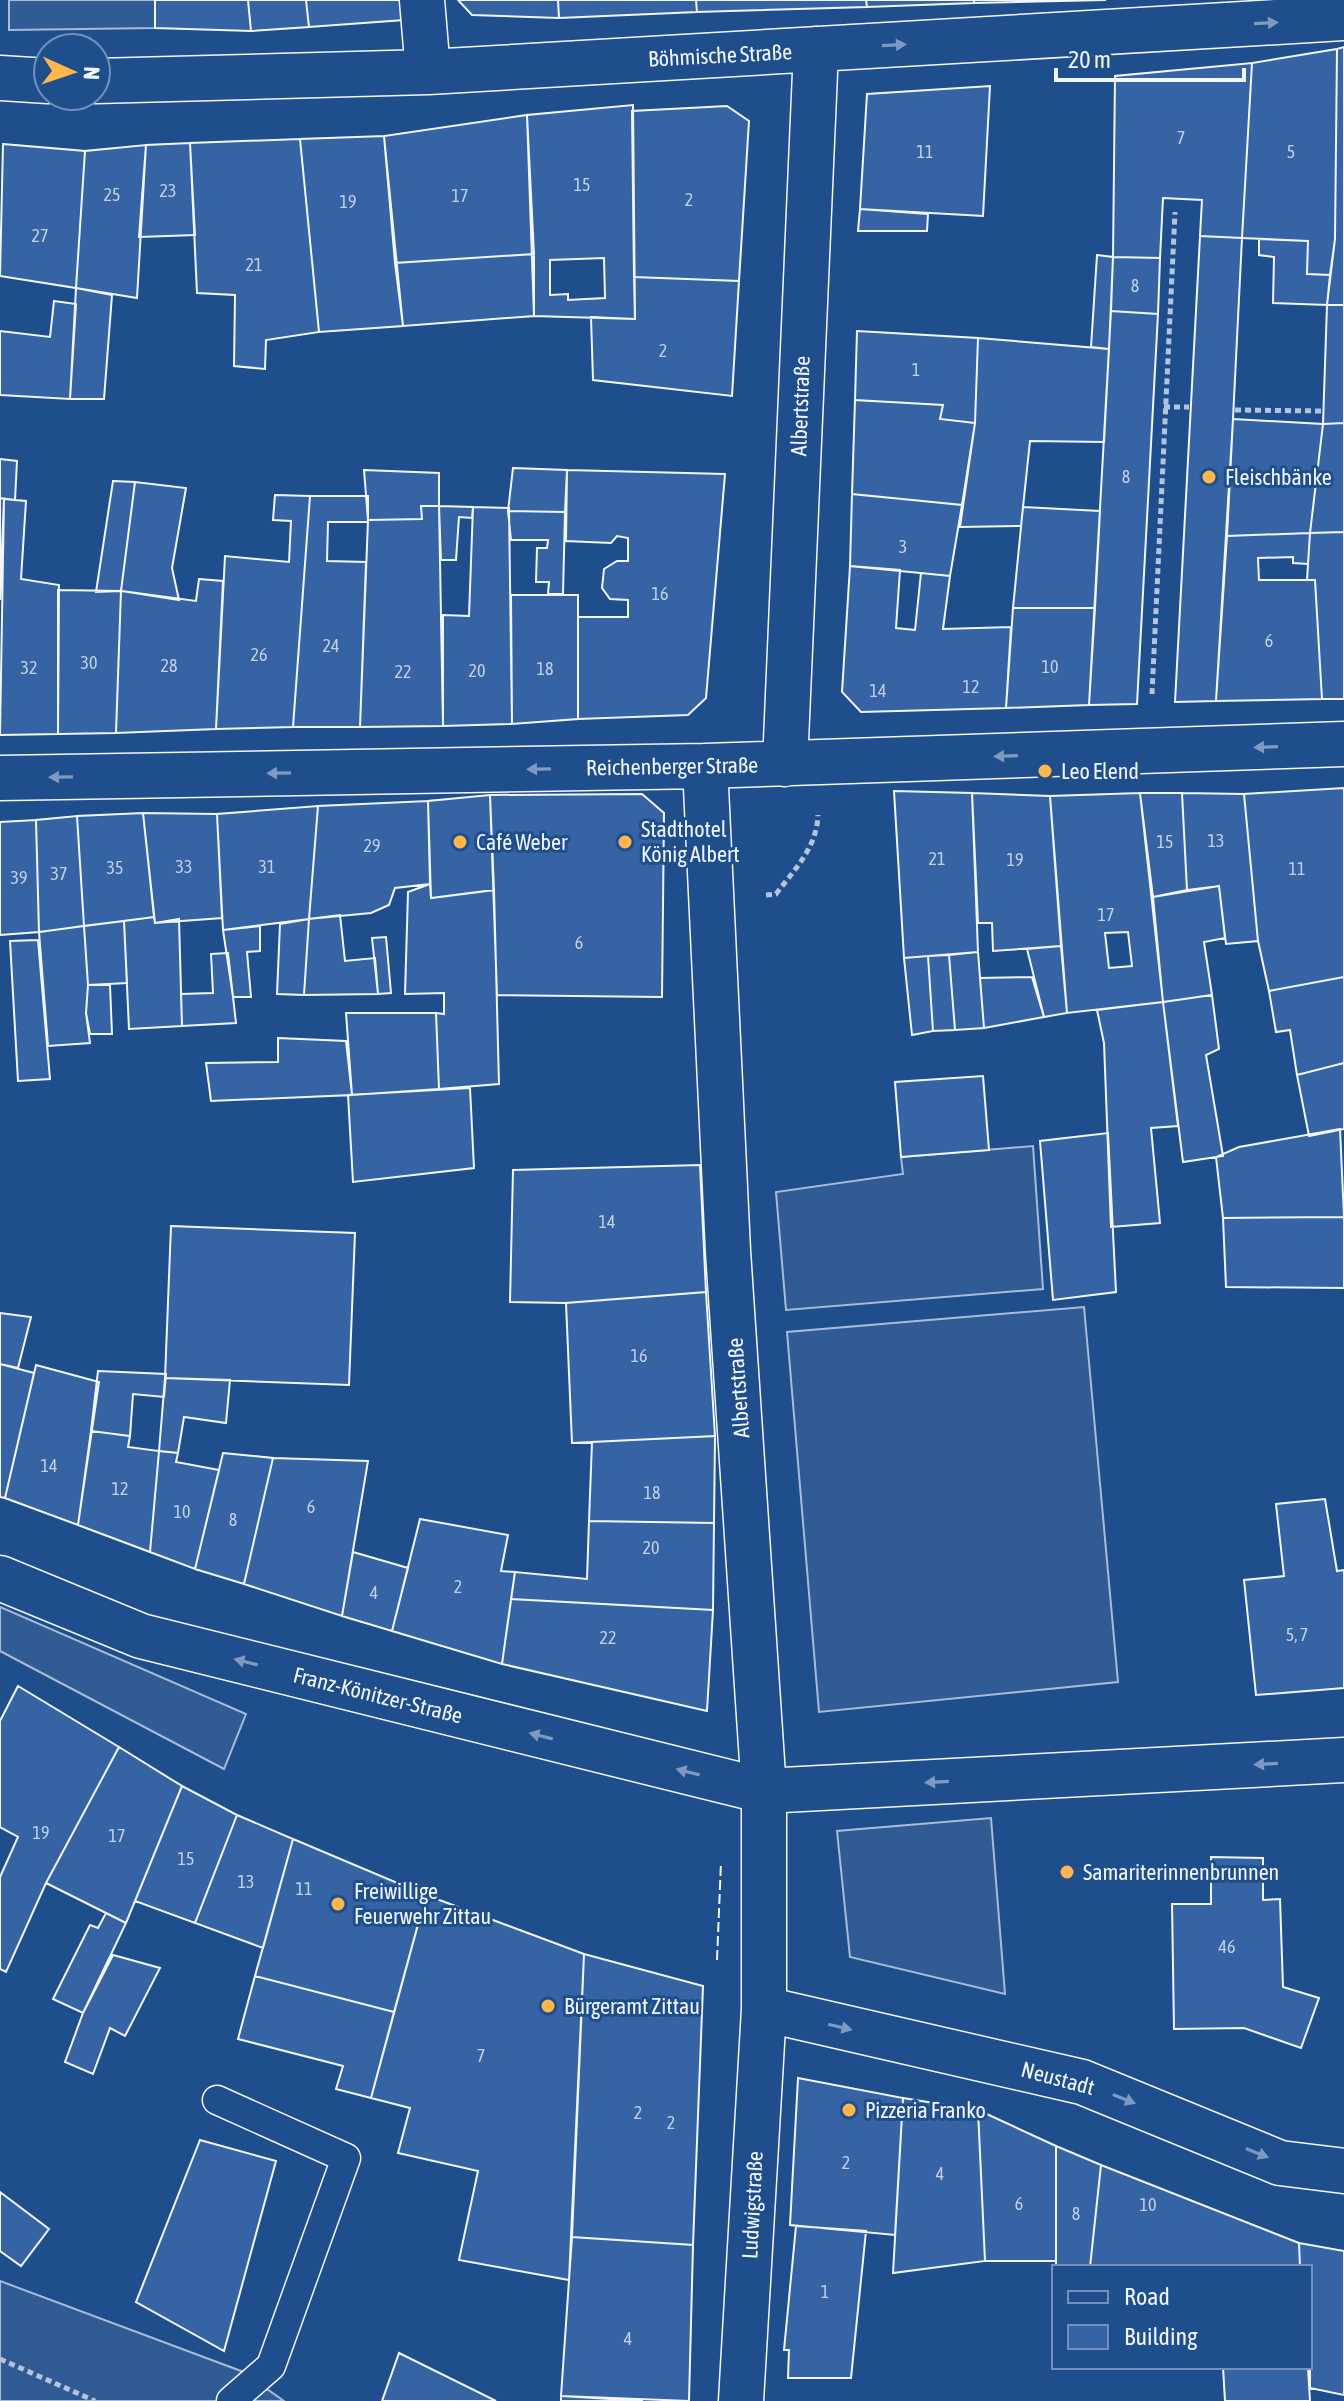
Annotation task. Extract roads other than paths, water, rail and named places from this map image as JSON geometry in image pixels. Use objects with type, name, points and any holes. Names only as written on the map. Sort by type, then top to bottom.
[{"type":"street","points":[[422,0],[428,72]]},
{"type":"street","name":"Böhmische Straße","points":[[112,81],[428,72],[1344,18]]},
{"type":"street","name":"Albertstraße","points":[[785,764],[816,49]]},
{"type":"street","points":[[0,78],[32,80]]},
{"type":"street","name":"Reichenberger Straße","points":[[0,778],[785,764],[1344,744]]},
{"type":"street","name":"Albertstraße","points":[[705,766],[728,1251],[764,1791],[764,2009]]},
{"type":"street","name":"Franz-Könitzer-Straße","points":[[0,1578],[141,1636],[764,1791]]},
{"type":"street","points":[[764,1791],[1344,1760]]},
{"type":"street","name":"Neustadt","points":[[764,2009],[1082,2082],[1280,2163],[1344,2171]]},
{"type":"street","name":"Ludwigstraße","points":[[741,2401],[764,2009]]},
{"type":"lane","points":[[217,2100],[346,2158],[271,2366],[231,2401]]},
{"type":"place","name":"Fleischbänke","points":[[1209,477]]},
{"type":"place","name":"Leo Elend","points":[[1045,771]]},
{"type":"place","name":"Café Weber","points":[[460,842]]},
{"type":"place","name":"Stadthotel König Albert","points":[[625,842]]},
{"type":"place","name":"Samariterinnenbrunnen","points":[[1067,1872]]},
{"type":"place","name":"Freiwillige Feuerwehr Zittau","points":[[338,1904]]},
{"type":"place","name":"Bürgeramt Zittau","points":[[548,2006]]},
{"type":"place","name":"Pizzeria Franko","points":[[849,2110]]}]
